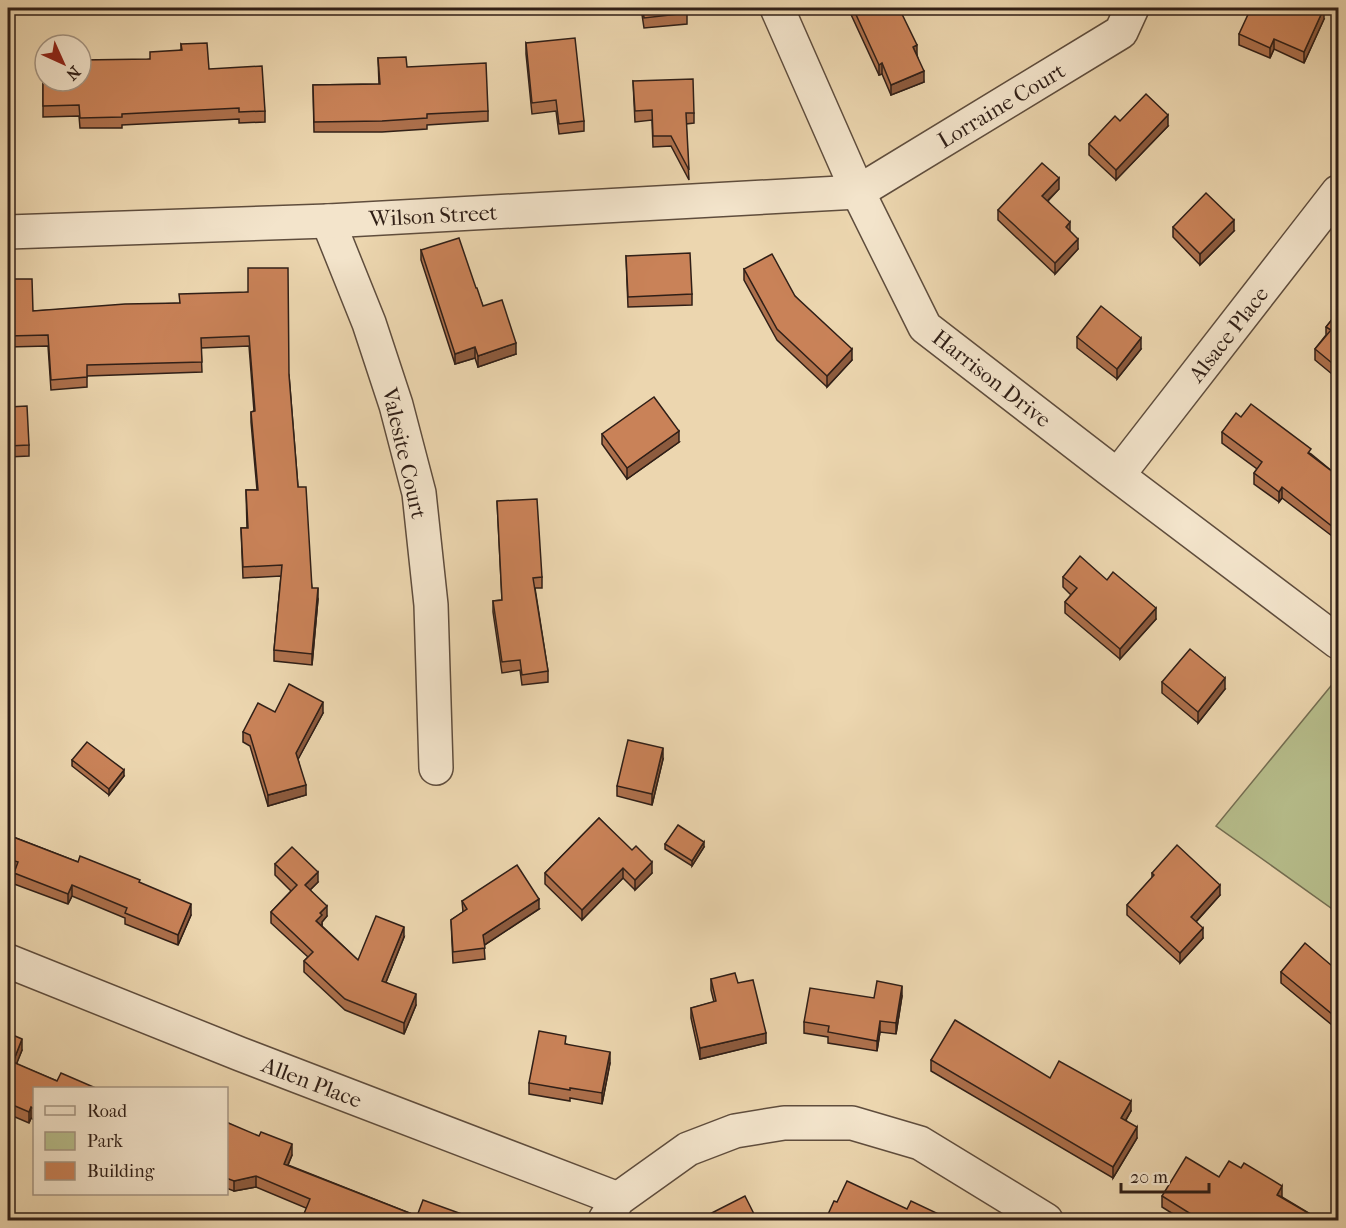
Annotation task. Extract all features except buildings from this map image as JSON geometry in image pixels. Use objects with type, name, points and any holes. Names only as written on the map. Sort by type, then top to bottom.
[{"type":"street","name":"Harrison Drive","points":[[777,8],[858,192],[925,327],[1338,642]]},
{"type":"street","name":"Lorraine Court","points":[[858,192],[1121,32],[1132,8]]},
{"type":"street","name":"Wilson Street","points":[[8,232],[328,221],[858,192]]},
{"type":"street","name":"Alsace Place","points":[[1118,475],[1338,192]]},
{"type":"street","name":"Valesite Court","points":[[328,221],[369,323],[396,405],[419,493],[431,605],[436,768]]},
{"type":"street","name":"Allen Place","points":[[8,961],[240,1054],[611,1210]]},
{"type":"street","points":[[611,1210],[688,1149],[735,1131],[784,1123],[852,1124],[920,1143],[1046,1221]]},
{"type":"green space","points":[[1335,681],[1338,683],[1338,913],[1216,826]]}]
